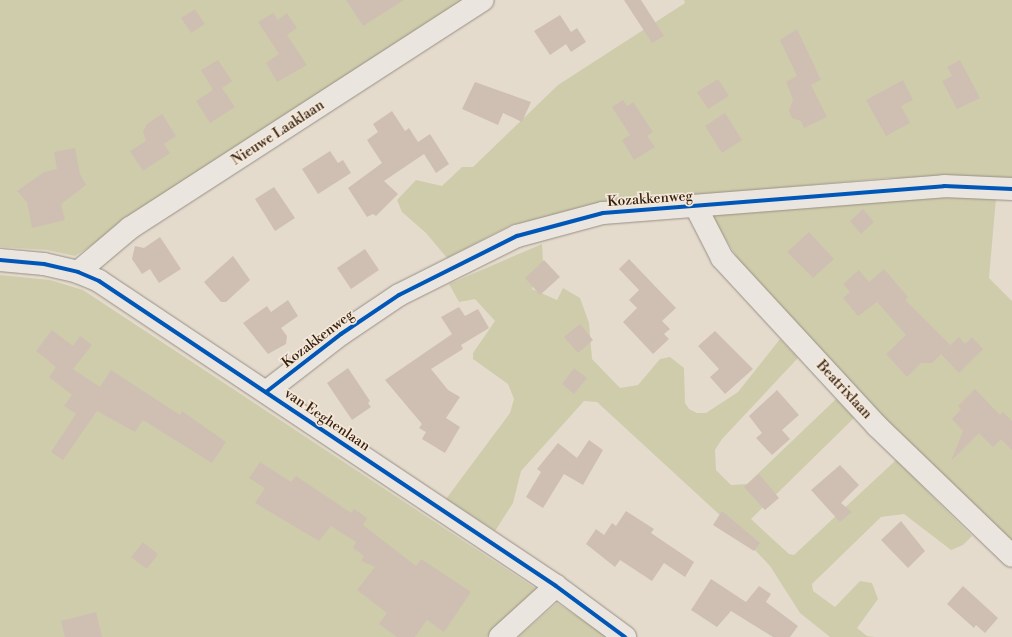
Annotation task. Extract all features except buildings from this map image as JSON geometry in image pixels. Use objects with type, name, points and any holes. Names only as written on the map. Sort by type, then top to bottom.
[{"type":"street","name":"Nieuwe Laaklaan","points":[[78,272],[130,228],[483,0]]},
{"type":"street","name":"Kozakkenweg","points":[[266,392],[341,334],[399,295],[517,236],[604,213],[944,186],[1012,189]]},
{"type":"street","name":"Beatrixlaan","points":[[696,206],[722,258],[877,426],[1012,556]]},
{"type":"street","name":"van Eeghenlaan","points":[[0,260],[44,264],[78,272],[99,281],[556,586],[625,637]]},
{"type":"street","points":[[500,637],[556,586]]},
{"type":"shaded area","points":[[0,0],[474,0],[75,256],[47,250],[0,247]]},
{"type":"shaded area","points":[[684,0],[1012,0],[1012,179],[887,178],[606,204],[511,225],[447,258],[426,233],[402,212],[397,200],[416,180],[442,186],[462,167],[473,167],[558,85],[685,3]]},
{"type":"shaded area","points":[[917,198],[996,198],[989,278],[1012,301],[1012,543],[886,420],[740,262],[710,214]]},
{"type":"shaded area","points":[[542,244],[543,262],[532,289],[557,300],[563,288],[580,298],[589,323],[592,359],[620,388],[638,385],[660,359],[670,357],[684,368],[685,403],[689,409],[697,413],[706,413],[738,392],[780,339],[798,358],[722,439],[715,450],[716,470],[731,485],[747,484],[836,399],[854,418],[751,519],[789,554],[794,555],[896,460],[972,536],[963,545],[951,550],[904,514],[881,517],[812,584],[813,591],[835,607],[860,581],[872,583],[878,599],[857,628],[867,636],[875,637],[830,637],[800,613],[770,566],[735,529],[597,402],[584,401],[521,471],[513,503],[495,531],[446,499],[510,413],[514,399],[508,384],[473,359],[473,353],[495,321],[475,299],[459,302],[449,284]]},
{"type":"shaded area","points":[[0,275],[50,280],[83,290],[538,590],[487,637],[0,637]]},
{"type":"shaded area","points":[[557,603],[608,637],[518,637]]},
{"type":"cycle path","points":[[266,392],[341,334],[399,295],[517,236],[603,213],[944,186],[1012,189]]},
{"type":"cycle path","points":[[0,260],[44,264],[78,272],[99,281],[556,586],[625,637]]}]
